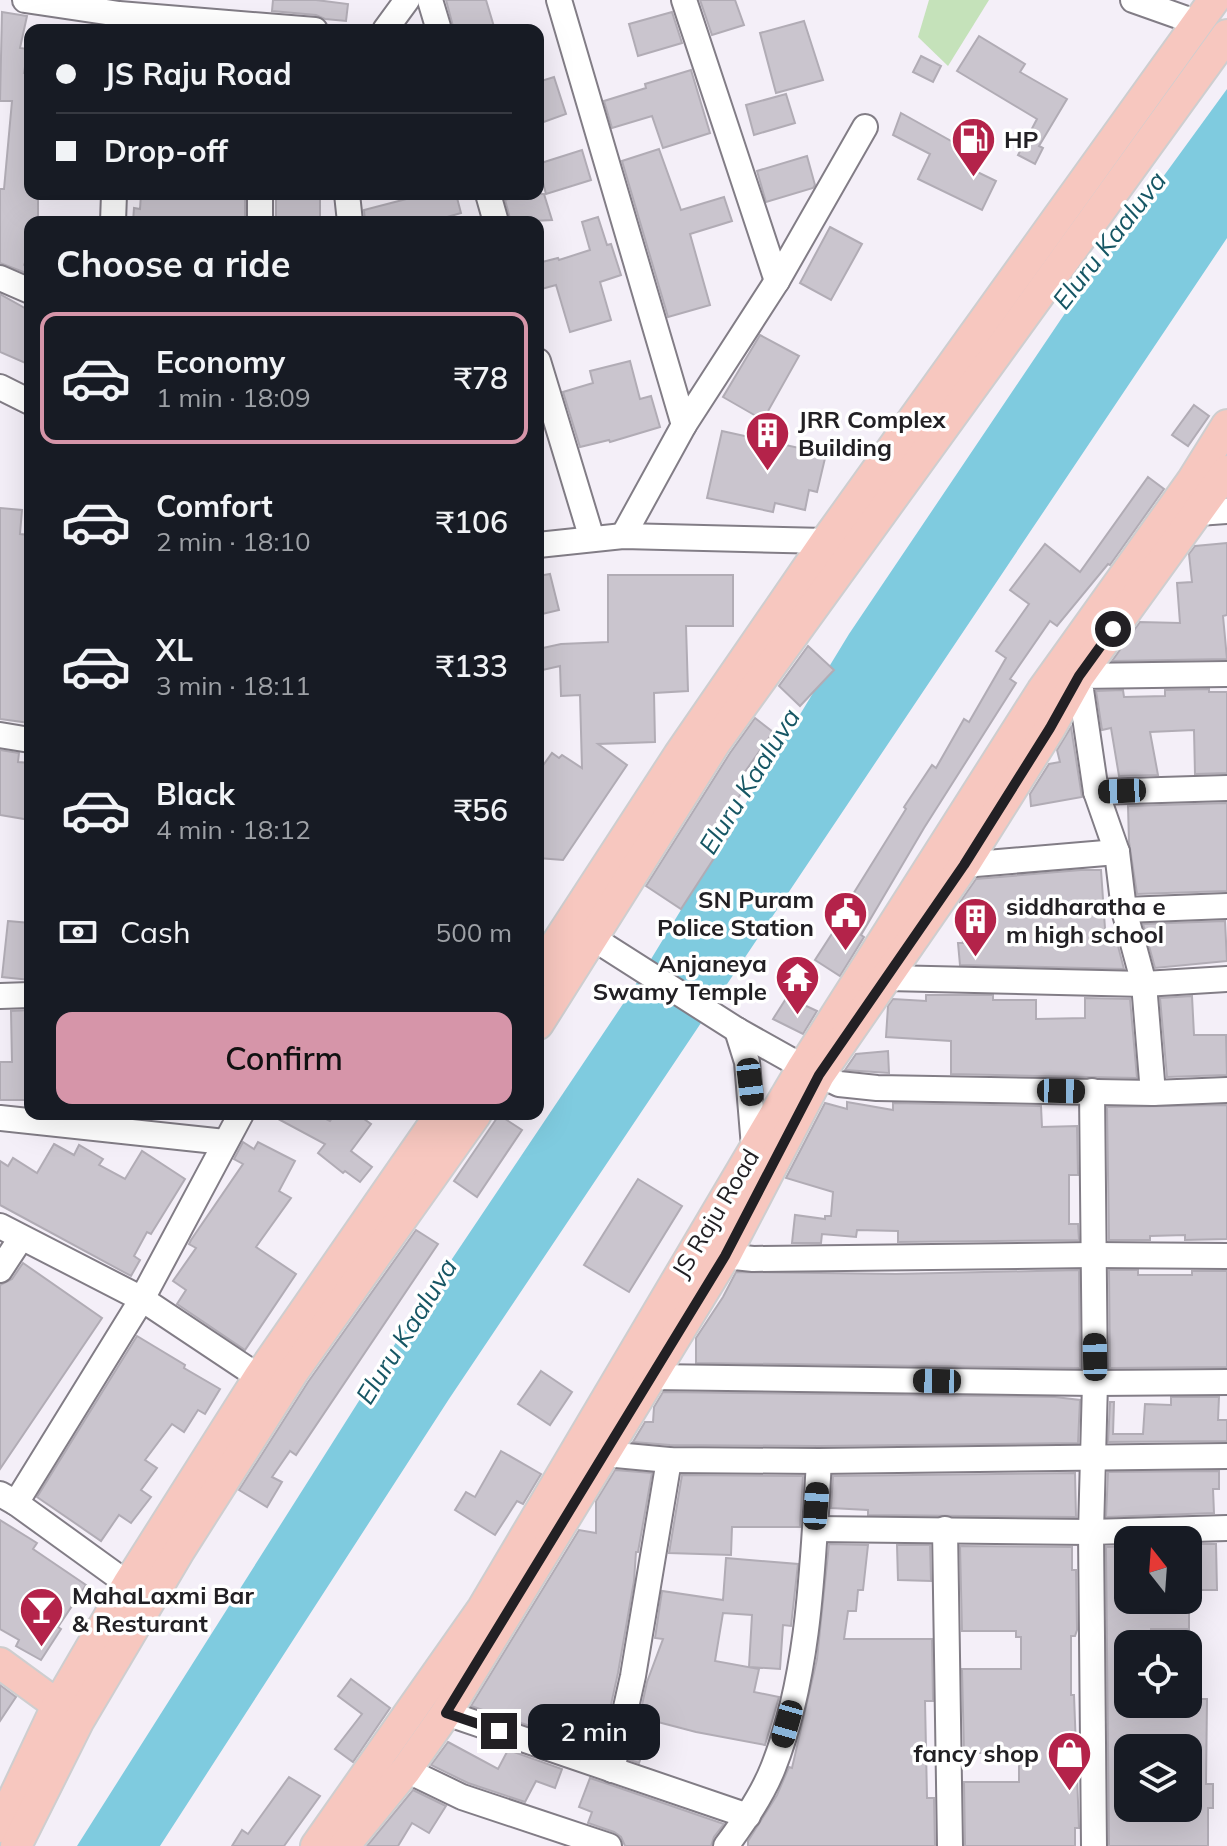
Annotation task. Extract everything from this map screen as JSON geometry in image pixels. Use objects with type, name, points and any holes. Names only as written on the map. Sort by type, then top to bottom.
[{"type":"main road","points":[[581,931],[679,755],[826,541],[1206,11]]},
{"type":"main road","points":[[547,980],[1227,35]]},
{"type":"main road","name":"JS Raju Road","points":[[339,1845],[406,1770],[446,1713],[725,1256],[811,1071],[1042,691],[1192,481],[1227,425]]},
{"type":"main road","name":"JS Raju Road","points":[[339,1845],[483,1608],[754,1147],[887,978],[964,865],[1079,676],[1212,512],[1227,471]]},
{"type":"main road","points":[[16,1846],[68,1713],[128,1584],[259,1377],[437,1120]]},
{"type":"main road","points":[[0,1827],[68,1713],[179,1551],[293,1372],[472,1120]]},
{"type":"main road","points":[[0,1663],[68,1713]]},
{"type":"main road","points":[[0,1840],[9,1846]]},
{"type":"street","points":[[25,0],[119,15],[260,18],[288,24]]},
{"type":"street","points":[[389,24],[407,0]]},
{"type":"street","points":[[430,0],[437,24]]},
{"type":"street","points":[[559,0],[684,425]]},
{"type":"street","points":[[684,0],[777,281]]},
{"type":"street","points":[[1133,0],[1206,11]]},
{"type":"street","points":[[623,536],[684,425],[777,281],[865,127]]},
{"type":"street","points":[[0,278],[24,288]]},
{"type":"street","points":[[544,381],[592,539]]},
{"type":"street","points":[[0,387],[24,399]]},
{"type":"street","points":[[544,544],[623,536],[826,541]]},
{"type":"street","points":[[1153,1093],[1144,984],[1124,910],[1117,852],[1096,792],[1079,676],[1227,674]]},
{"type":"street","points":[[0,735],[24,739]]},
{"type":"street","points":[[1096,792],[1227,788]]},
{"type":"street","points":[[964,865],[1117,852]]},
{"type":"street","points":[[1124,910],[1227,906]]},
{"type":"street","points":[[581,931],[737,1030],[839,1084],[877,1088],[1153,1093],[1227,1090]]},
{"type":"street","points":[[887,978],[1144,984],[1227,979]]},
{"type":"street","points":[[0,996],[24,995]]},
{"type":"street","points":[[737,1030],[747,1062],[754,1147]]},
{"type":"street","points":[[1092,1091],[1094,1846]]},
{"type":"street","points":[[0,1118],[225,1142]]},
{"type":"street","points":[[128,1584],[8,1498],[142,1299],[238,1120]]},
{"type":"street","points":[[0,1270],[11,1232],[142,1299],[259,1377]]},
{"type":"street","points":[[697,1243],[725,1256],[753,1259],[1227,1256]]},
{"type":"street","points":[[652,1377],[1227,1382]]},
{"type":"street","points":[[605,1454],[669,1460],[819,1461],[1227,1456]]},
{"type":"street","points":[[612,1770],[633,1676],[669,1460]]},
{"type":"street","points":[[726,1846],[748,1816],[772,1771],[792,1707],[805,1628],[819,1461]]},
{"type":"street","points":[[815,1529],[1091,1532],[1227,1528]]},
{"type":"street","points":[[945,1529],[950,1846]]},
{"type":"street","points":[[446,1713],[748,1816]]},
{"type":"street","points":[[406,1770],[462,1797],[609,1846]]},
{"type":"green space","points":[[929,0],[989,0],[948,66],[918,37]]},
{"type":"water","name":"Eluru Kaaluva","points":[[1227,89],[1227,238],[449,1399],[160,1846],[77,1846],[395,1344],[631,992],[849,634],[1080,291]]},
{"type":"building","points":[[273,0],[348,4],[346,21],[272,11]]},
{"type":"building","points":[[446,0],[486,0],[493,24],[452,24]]},
{"type":"building","points":[[700,0],[735,0],[744,25],[712,35]]},
{"type":"building","points":[[2,12],[27,16],[20,48],[24,48],[24,200],[38,200],[38,216],[24,216],[24,272],[0,263],[0,189],[4,189],[12,101],[0,101]]},
{"type":"building","points":[[672,12],[682,43],[638,56],[629,24]]},
{"type":"building","points":[[804,21],[823,80],[776,93],[760,33]]},
{"type":"building","points":[[979,36],[1025,64],[1020,72],[1067,99],[1039,146],[1043,148],[1035,164],[1018,155],[1037,119],[957,71]]},
{"type":"building","points":[[921,56],[941,66],[933,82],[913,72]]},
{"type":"building","points":[[691,70],[710,133],[663,148],[652,116],[612,128],[604,101]]},
{"type":"building","points":[[554,77],[566,114],[544,122],[544,80]]},
{"type":"building","points":[[786,94],[795,123],[754,135],[746,105]]},
{"type":"building","points":[[901,113],[976,155],[969,168],[996,181],[982,210],[918,179],[930,154],[893,135]]},
{"type":"building","points":[[659,149],[681,210],[724,197],[732,221],[690,234],[710,305],[668,317],[622,161]]},
{"type":"building","points":[[582,150],[591,180],[546,194],[544,162]]},
{"type":"building","points":[[807,156],[815,185],[813,188],[766,202],[757,171]]},
{"type":"building","points":[[544,194],[552,220],[544,220],[544,216],[509,216],[505,200],[544,200]]},
{"type":"building","points":[[141,200],[245,200],[245,216],[133,216],[134,208],[140,209]]},
{"type":"building","points":[[276,200],[320,200],[320,216],[276,216]]},
{"type":"building","points":[[402,200],[458,200],[461,213],[451,216],[364,216],[364,210]]},
{"type":"building","points":[[598,217],[621,275],[600,282],[611,320],[570,332],[556,285],[544,288],[544,262],[590,250],[582,222]]},
{"type":"building","points":[[830,227],[862,244],[831,300],[800,283]]},
{"type":"building","points":[[0,294],[24,308],[24,362],[0,352]]},
{"type":"building","points":[[760,335],[799,356],[763,420],[723,397]]},
{"type":"building","points":[[630,361],[640,399],[651,396],[660,427],[610,442],[580,447],[563,392],[593,383],[590,371]]},
{"type":"building","points":[[1194,405],[1209,416],[1188,446],[1172,435]]},
{"type":"building","name":"JRR Complex Building","points":[[722,431],[826,454],[817,492],[809,490],[805,510],[775,503],[773,512],[707,498]]},
{"type":"building","points":[[1148,477],[1164,489],[1110,565],[1057,626],[1050,621],[1010,679],[1016,683],[924,828],[840,976],[815,960],[853,901],[850,899],[906,809],[904,807],[932,765],[936,768],[964,719],[969,722],[1006,658],[996,651],[1029,604],[1010,590],[1045,544],[1080,572]]},
{"type":"building","points":[[0,508],[22,510],[24,722],[0,719]]},
{"type":"building","points":[[1227,543],[1227,615],[1223,616],[1227,659],[1112,661],[1140,622],[1180,623],[1177,583],[1192,582],[1189,554],[1195,546]]},
{"type":"building","points":[[550,574],[559,610],[544,614],[544,575]]},
{"type":"building","points":[[608,575],[733,575],[733,626],[686,626],[688,691],[654,693],[655,742],[598,744],[627,765],[563,860],[544,858],[544,764],[552,753],[559,758],[562,755],[582,768],[580,695],[561,696],[560,666],[544,670],[544,648],[608,642]]},
{"type":"building","points":[[808,646],[834,670],[800,706],[779,686]]},
{"type":"building","points":[[1209,689],[1209,692],[1227,692],[1227,773],[1195,774],[1194,730],[1150,732],[1158,775],[1119,776],[1111,728],[1102,730],[1096,691],[1123,690],[1124,697],[1165,696],[1165,690]]},
{"type":"building","points":[[755,718],[773,732],[735,786],[743,791],[719,825],[731,832],[681,909],[646,886]]},
{"type":"building","points":[[1071,727],[1082,797],[1031,806],[1030,794],[1049,764],[1060,762],[1057,750]]},
{"type":"building","points":[[0,750],[19,753],[18,762],[24,762],[24,819],[0,815]]},
{"type":"building","points":[[1227,803],[1227,891],[1137,894],[1129,842],[1128,806]]},
{"type":"building","points":[[1101,870],[1106,943],[1117,942],[1124,969],[960,965],[958,943],[963,943],[960,902],[976,879]]},
{"type":"building","points":[[8,921],[24,922],[24,979],[2,977]]},
{"type":"building","points":[[1225,921],[1227,961],[1155,968],[1143,924]]},
{"type":"building","points":[[926,995],[993,995],[993,1000],[1036,1000],[1036,1019],[1085,1018],[1085,998],[1130,999],[1137,1078],[951,1074],[951,1041],[886,1037],[888,1006],[893,999],[926,1001]]},
{"type":"building","points":[[1192,996],[1194,1035],[1226,1035],[1227,1075],[1167,1077],[1160,998]]},
{"type":"building","name":"Anjaneya Swamy Temple","points":[[787,997],[817,1011],[803,1034],[773,1019]]},
{"type":"building","points":[[24,1010],[24,1100],[0,1100],[0,1062],[12,1062],[11,1011]]},
{"type":"building","points":[[888,1051],[889,1073],[845,1070],[856,1054]]},
{"type":"building","points":[[847,1102],[893,1110],[893,1103],[1041,1106],[1042,1127],[1077,1126],[1078,1175],[1069,1175],[1069,1224],[1078,1224],[1079,1240],[898,1242],[898,1231],[857,1230],[856,1237],[822,1234],[821,1243],[792,1243],[795,1215],[825,1219],[825,1216],[831,1216],[833,1192],[786,1178],[825,1103],[847,1109]]},
{"type":"building","points":[[1227,1105],[1227,1239],[1185,1240],[1185,1235],[1150,1236],[1150,1240],[1109,1240],[1107,1107]]},
{"type":"building","points":[[280,1120],[365,1120],[371,1124],[351,1151],[372,1167],[360,1182],[318,1153],[325,1144]]},
{"type":"building","points":[[496,1120],[507,1120],[522,1130],[477,1197],[454,1181]]},
{"type":"building","points":[[243,1142],[254,1149],[258,1142],[295,1161],[279,1191],[291,1198],[256,1247],[296,1274],[245,1350],[177,1304],[186,1290],[173,1281],[196,1248],[189,1244],[191,1240],[243,1164],[234,1159]]},
{"type":"building","points":[[54,1144],[74,1155],[79,1145],[103,1159],[99,1165],[125,1179],[142,1151],[185,1179],[151,1234],[147,1232],[134,1256],[140,1260],[131,1276],[0,1205],[0,1161],[8,1166],[13,1158],[37,1173]]},
{"type":"building","points":[[638,1179],[682,1206],[629,1292],[584,1265]]},
{"type":"building","points":[[416,1230],[438,1244],[296,1455],[290,1451],[272,1477],[282,1482],[267,1507],[239,1490],[308,1382]]},
{"type":"building","points":[[23,1263],[102,1318],[0,1469],[0,1285],[12,1279]]},
{"type":"building","points":[[1079,1270],[1080,1368],[696,1363],[696,1338],[736,1272],[896,1274]]},
{"type":"building","points":[[1109,1270],[1138,1270],[1138,1275],[1192,1275],[1192,1271],[1227,1271],[1227,1367],[1110,1368]]},
{"type":"building","points":[[137,1336],[220,1389],[205,1414],[198,1410],[184,1432],[172,1424],[145,1460],[157,1468],[141,1490],[151,1497],[131,1523],[119,1515],[101,1541],[37,1497]]},
{"type":"building","points":[[541,1371],[572,1392],[550,1425],[518,1404]]},
{"type":"building","points":[[663,1392],[1055,1397],[1080,1400],[1078,1443],[819,1446],[633,1442],[645,1422],[653,1422],[654,1407]]},
{"type":"building","points":[[1171,1397],[1219,1397],[1218,1420],[1227,1420],[1227,1441],[1108,1442],[1110,1402],[1114,1402],[1113,1434],[1143,1434],[1145,1404],[1171,1405]]},
{"type":"building","points":[[501,1451],[541,1474],[523,1504],[517,1501],[495,1535],[455,1510],[466,1492],[475,1497]]},
{"type":"building","points":[[615,1470],[652,1473],[636,1552],[618,1673],[601,1750],[471,1706],[579,1530],[596,1533],[596,1501]]},
{"type":"building","points":[[1219,1471],[1219,1489],[1213,1489],[1214,1513],[1106,1517],[1108,1472]]},
{"type":"building","points":[[1075,1473],[1076,1517],[868,1515],[868,1510],[831,1508],[833,1476]]},
{"type":"building","points":[[682,1475],[803,1476],[800,1527],[732,1527],[731,1555],[669,1553]]},
{"type":"building","points":[[0,1520],[37,1543],[33,1549],[86,1585],[58,1627],[61,1629],[41,1660],[16,1646],[19,1640],[0,1629]]},
{"type":"building","points":[[829,1544],[868,1545],[863,1590],[858,1590],[856,1611],[848,1611],[844,1639],[932,1639],[933,1701],[925,1701],[927,1798],[934,1798],[935,1846],[748,1846],[789,1767],[792,1768],[817,1659]]},
{"type":"building","points":[[1202,1544],[1216,1544],[1217,1590],[1202,1590]]},
{"type":"building","points":[[897,1545],[930,1545],[931,1581],[898,1580]]},
{"type":"building","points":[[960,1546],[1072,1547],[1072,1570],[1076,1570],[1077,1630],[1075,1636],[1071,1636],[1071,1695],[1074,1695],[1079,1828],[1075,1828],[1075,1846],[965,1846],[964,1782],[1019,1782],[1019,1753],[964,1753],[962,1669],[1021,1669],[1021,1637],[1016,1637],[1016,1631],[962,1631]]},
{"type":"building","points":[[1106,1547],[1114,1547],[1114,1614],[1189,1614],[1189,1629],[1114,1630],[1114,1718],[1202,1718],[1202,1699],[1207,1699],[1206,1784],[1213,1784],[1213,1808],[1208,1808],[1208,1846],[1109,1846]]},
{"type":"building","points":[[726,1558],[798,1564],[791,1626],[783,1625],[780,1669],[749,1667],[752,1615],[723,1613],[715,1661],[759,1669],[754,1692],[779,1697],[765,1745],[654,1721],[639,1763],[630,1760],[647,1682],[663,1639],[655,1638],[662,1591],[723,1600]]},
{"type":"building","points":[[351,1679],[390,1708],[353,1762],[335,1749],[362,1714],[338,1696]]},
{"type":"building","points":[[0,1685],[16,1697],[0,1721]]},
{"type":"building","points":[[448,1742],[498,1769],[508,1750],[562,1769],[555,1788],[536,1781],[525,1802],[468,1783],[431,1765]]},
{"type":"building","points":[[289,1777],[320,1796],[284,1846],[232,1846],[242,1830],[248,1834]]},
{"type":"building","points":[[590,1778],[724,1824],[711,1846],[625,1846],[621,1837],[614,1832],[588,1823],[592,1812],[579,1807]]},
{"type":"building","points":[[413,1790],[446,1806],[429,1833],[412,1823],[398,1846],[367,1846]]},
{"type":"place","name":"HP","points":[[973,178]]},
{"type":"place","name":"JRR Complex Building","points":[[767,472]]},
{"type":"place","name":"SN Puram Police Station","points":[[845,952]]},
{"type":"place","name":"siddharatha e m high school","points":[[975,959]]},
{"type":"place","name":"Anjaneya Swamy Temple","points":[[798,1016]]},
{"type":"place","name":"MahaLaxmi Bar & Resturant","points":[[41,1648]]},
{"type":"place","name":"fancy shop","points":[[1070,1792]]},
{"type":"route","points":[[499,1731],[446,1713],[725,1256],[819,1075],[964,865],[1079,676],[1113,629]]}]
